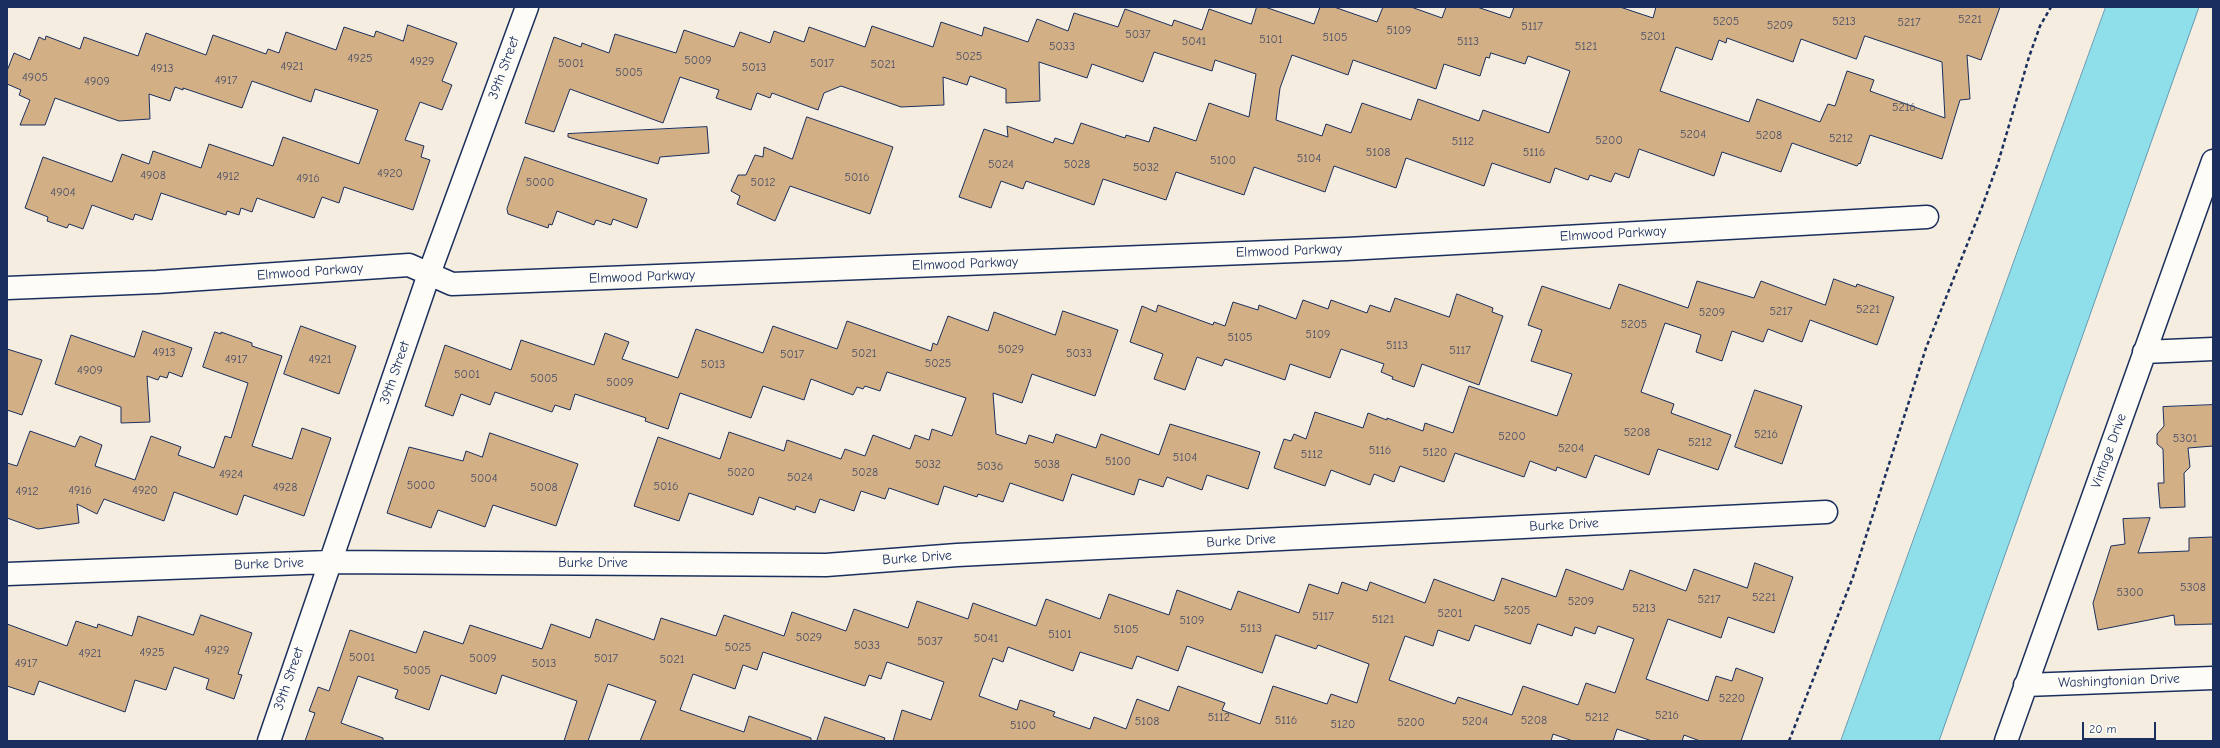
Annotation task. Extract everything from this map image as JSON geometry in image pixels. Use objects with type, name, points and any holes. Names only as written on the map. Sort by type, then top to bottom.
[{"type":"street","name":"39th Street","points":[[268,741],[429,274],[527,7]]},
{"type":"street","name":"Vintage Drive","points":[[2006,741],[2213,161]]},
{"type":"street","name":"Elmwood Parkway","points":[[7,288],[157,282],[409,265],[452,284],[1347,249],[1927,216]]},
{"type":"street","points":[[2144,352],[2213,350]]},
{"type":"street","name":"Burke Drive","points":[[7,574],[329,562],[826,565],[957,555],[1826,512]]},
{"type":"street","name":"Washingtonian Drive","points":[[2025,685],[2213,678]]},
{"type":"path","points":[[1789,741],[1854,577],[1926,348],[1982,207],[1998,163],[2029,57],[2040,26],[2051,7]]},
{"type":"water","points":[[2106,7],[2199,7],[1939,741],[1841,741]]},
{"type":"building","points":[[1257,7],[1265,7],[1314,24],[1320,7],[1334,7],[1377,22],[1383,7],[1411,7],[1442,18],[1446,7],[1477,7],[1510,18],[1514,7],[1620,7],[1653,18],[1656,7],[2000,7],[1981,60],[1967,55],[1970,99],[1960,100],[1942,159],[1870,135],[1860,164],[1859,163],[1857,166],[1792,143],[1781,172],[1722,152],[1714,176],[1639,149],[1629,178],[1615,173],[1611,182],[1590,175],[1588,180],[1555,168],[1550,183],[1492,163],[1484,186],[1406,158],[1396,188],[1334,166],[1325,192],[1254,167],[1244,195],[1176,172],[1166,200],[1103,179],[1094,205],[1026,181],[1023,189],[1001,181],[991,208],[959,197],[984,129],[1008,137],[1007,126],[1053,143],[1055,138],[1073,144],[1081,123],[1125,138],[1126,135],[1149,142],[1154,127],[1196,141],[1209,103],[1249,117],[1256,74],[1215,60],[1212,71],[1154,52],[1143,82],[1092,64],[1087,78],[1039,62],[1040,101],[1006,103],[1006,89],[970,76],[967,85],[943,77],[944,105],[901,107],[841,86],[824,93],[818,110],[772,93],[770,98],[757,93],[751,110],[716,98],[719,90],[680,77],[663,123],[570,89],[554,132],[525,123],[554,37],[581,47],[582,43],[609,53],[615,34],[676,53],[684,30],[734,47],[740,32],[770,43],[774,31],[804,42],[809,27],[865,47],[872,26],[933,47],[941,22],[982,36],[984,27],[1028,42],[1037,19],[1068,31],[1074,13],[1118,27],[1125,9],[1172,26],[1174,20],[1202,30],[1209,9],[1251,24]],"holes":[[[1865,36],[1942,62],[1945,118],[1870,91],[1874,80],[1847,71],[1835,106],[1828,104],[1820,122],[1757,99],[1749,122],[1660,91],[1676,47],[1712,60],[1719,40],[1726,43],[1727,38],[1793,62],[1801,39],[1856,59]],[[1491,53],[1525,64],[1528,56],[1570,71],[1549,133],[1483,110],[1479,121],[1418,99],[1411,120],[1362,103],[1351,133],[1326,124],[1322,136],[1276,120],[1280,88],[1292,55],[1348,75],[1353,60],[1436,89],[1444,64],[1480,76],[1486,57],[1489,58]]]},
{"type":"building","points":[[408,25],[457,43],[442,81],[452,85],[442,110],[420,102],[405,140],[424,146],[421,157],[430,160],[413,210],[344,187],[339,203],[322,197],[314,218],[257,198],[252,212],[241,208],[239,215],[227,211],[226,215],[161,193],[152,220],[135,214],[133,220],[92,205],[83,229],[69,224],[67,228],[47,221],[48,217],[25,208],[43,157],[112,182],[122,154],[149,164],[153,151],[201,168],[209,144],[273,166],[283,137],[359,164],[378,110],[315,89],[311,102],[252,81],[242,108],[183,88],[183,90],[175,87],[170,101],[149,94],[150,119],[119,121],[55,98],[45,125],[20,125],[30,100],[19,95],[21,90],[7,84],[7,71],[14,53],[30,60],[39,37],[45,40],[46,36],[80,49],[84,37],[138,56],[146,33],[206,55],[213,35],[266,54],[268,49],[279,53],[286,32],[336,50],[344,27],[374,37],[376,31],[403,41]]},
{"type":"building","points":[[807,117],[893,147],[870,214],[790,186],[775,221],[737,204],[740,196],[731,191],[738,175],[746,175],[755,155],[763,157],[764,147],[792,159]]},
{"type":"building","points":[[707,127],[709,153],[660,157],[658,164],[568,137],[568,134]]},
{"type":"building","points":[[525,157],[647,199],[637,228],[613,219],[611,225],[596,220],[594,225],[557,211],[552,225],[549,224],[548,228],[508,214],[507,209]]},
{"type":"building","points":[[1834,279],[1856,287],[1857,284],[1894,297],[1877,345],[1810,320],[1802,342],[1768,329],[1763,342],[1732,331],[1722,361],[1696,352],[1701,335],[1665,323],[1641,392],[1674,404],[1671,413],[1731,435],[1718,470],[1658,449],[1649,475],[1595,455],[1586,478],[1557,467],[1556,471],[1530,461],[1524,477],[1455,453],[1444,482],[1400,466],[1394,482],[1374,474],[1370,485],[1331,470],[1325,486],[1274,468],[1284,439],[1291,441],[1294,434],[1306,439],[1315,412],[1363,428],[1368,413],[1423,431],[1425,423],[1453,433],[1469,386],[1557,416],[1572,374],[1531,361],[1542,330],[1528,325],[1542,286],[1610,309],[1619,284],[1688,308],[1697,281],[1754,298],[1761,281],[1825,305]]},
{"type":"building","points":[[1457,294],[1493,308],[1492,312],[1503,316],[1479,385],[1422,364],[1414,387],[1392,379],[1393,377],[1381,372],[1384,364],[1341,349],[1330,378],[1290,364],[1285,380],[1225,359],[1222,366],[1197,357],[1185,390],[1154,379],[1163,354],[1130,342],[1142,306],[1156,312],[1158,305],[1213,325],[1214,322],[1225,326],[1233,302],[1258,310],[1259,305],[1296,319],[1303,300],[1328,309],[1331,300],[1367,313],[1370,305],[1390,312],[1395,298],[1449,317]]},
{"type":"building","points":[[1063,311],[1118,330],[1095,396],[1032,374],[1022,403],[993,393],[996,434],[1026,444],[1029,435],[1053,443],[1056,434],[1096,448],[1101,434],[1159,455],[1170,424],[1260,452],[1248,489],[1207,475],[1202,490],[1167,477],[1163,487],[1139,479],[1134,495],[1072,474],[1063,501],[1010,483],[1003,502],[978,494],[977,497],[944,486],[938,505],[889,488],[885,499],[861,491],[854,511],[820,499],[815,513],[796,506],[795,510],[759,497],[753,515],[689,493],[679,521],[634,506],[658,437],[720,459],[729,432],[784,451],[787,440],[841,459],[845,449],[865,456],[873,435],[910,449],[915,435],[929,440],[932,429],[952,436],[966,398],[887,372],[880,391],[865,386],[863,389],[857,387],[853,395],[811,379],[804,400],[763,386],[751,418],[680,393],[668,429],[645,421],[646,418],[575,394],[570,410],[555,405],[552,412],[495,392],[490,405],[461,394],[453,416],[425,406],[445,345],[511,370],[521,340],[594,365],[605,333],[629,342],[622,359],[678,378],[696,329],[763,353],[773,326],[837,349],[847,321],[931,351],[933,343],[937,345],[948,316],[988,331],[994,312],[1055,335]]},
{"type":"building","points":[[301,326],[356,346],[339,394],[284,374]]},
{"type":"building","points":[[143,331],[192,348],[182,377],[169,372],[167,378],[160,376],[158,380],[147,376],[150,422],[121,423],[121,407],[55,384],[71,335],[134,357]]},
{"type":"building","points":[[215,332],[221,334],[221,332],[252,343],[252,346],[282,356],[252,446],[292,459],[302,428],[331,438],[304,516],[244,495],[237,515],[174,492],[164,521],[104,499],[97,514],[77,504],[79,523],[38,529],[7,518],[7,463],[17,466],[30,431],[75,447],[80,436],[102,445],[95,466],[135,480],[151,436],[181,447],[178,455],[214,468],[225,436],[231,438],[248,383],[203,367]]},
{"type":"building","points":[[7,349],[42,360],[22,415],[7,410]]},
{"type":"building","points":[[1755,390],[1802,406],[1782,464],[1735,447]]},
{"type":"building","points":[[2213,405],[2213,446],[2188,448],[2190,467],[2184,473],[2185,507],[2160,508],[2158,483],[2164,483],[2163,449],[2157,444],[2157,434],[2164,426],[2163,407]]},
{"type":"building","points":[[490,433],[578,464],[556,526],[493,505],[485,527],[438,510],[431,528],[387,513],[409,447],[463,461],[466,451],[482,457]]},
{"type":"building","points":[[2150,518],[2138,553],[2189,551],[2189,538],[2213,537],[2213,624],[2175,625],[2174,615],[2098,630],[2093,603],[2111,546],[2125,544],[2123,519]]},
{"type":"building","points":[[1755,563],[1793,577],[1774,633],[1728,617],[1721,638],[1668,619],[1646,679],[1708,701],[1716,676],[1732,681],[1736,668],[1763,678],[1741,741],[1700,741],[1684,735],[1682,741],[1652,741],[1617,729],[1613,741],[1573,741],[1553,734],[1551,741],[893,741],[902,710],[931,720],[944,682],[887,662],[881,679],[869,675],[865,686],[763,652],[757,670],[743,665],[735,689],[693,674],[680,710],[744,732],[749,716],[811,738],[811,741],[640,741],[656,701],[608,684],[588,741],[564,741],[577,701],[502,675],[496,694],[441,675],[429,710],[395,698],[398,690],[358,676],[341,723],[383,738],[383,741],[305,741],[315,713],[309,711],[318,687],[329,691],[350,630],[416,653],[424,631],[463,644],[470,625],[542,649],[551,624],[590,638],[596,619],[654,640],[661,618],[716,636],[724,615],[784,636],[792,612],[846,631],[854,609],[908,628],[917,601],[968,619],[973,603],[1036,626],[1046,599],[1100,619],[1109,594],[1169,615],[1177,590],[1231,610],[1238,591],[1299,613],[1309,584],[1338,594],[1342,582],[1367,591],[1370,582],[1425,603],[1434,579],[1494,601],[1502,578],[1556,597],[1566,569],[1623,590],[1630,570],[1686,591],[1694,569],[1747,588]],"holes":[[[1538,624],[1572,636],[1575,627],[1595,634],[1598,626],[1634,639],[1615,693],[1586,683],[1578,705],[1523,686],[1512,715],[1458,697],[1455,704],[1389,680],[1405,636],[1433,646],[1438,630],[1469,641],[1475,625],[1530,644]],[[1276,635],[1316,649],[1318,645],[1369,664],[1357,703],[1331,694],[1327,704],[1273,686],[1260,724],[1222,710],[1225,703],[1178,686],[1169,711],[1137,699],[1126,729],[1094,717],[1090,729],[1053,716],[1055,712],[1020,700],[1017,710],[979,696],[993,658],[1003,662],[1008,647],[1073,671],[1080,652],[1132,669],[1137,656],[1178,671],[1187,646],[1262,673]]]},
{"type":"building","points":[[201,615],[252,633],[238,674],[242,675],[234,699],[206,689],[209,679],[174,667],[166,690],[135,680],[125,712],[39,681],[34,695],[7,686],[7,624],[67,646],[76,621],[97,628],[98,624],[132,636],[138,616],[193,635]]},
{"type":"building","points":[[825,717],[885,738],[884,741],[817,741]]}]
